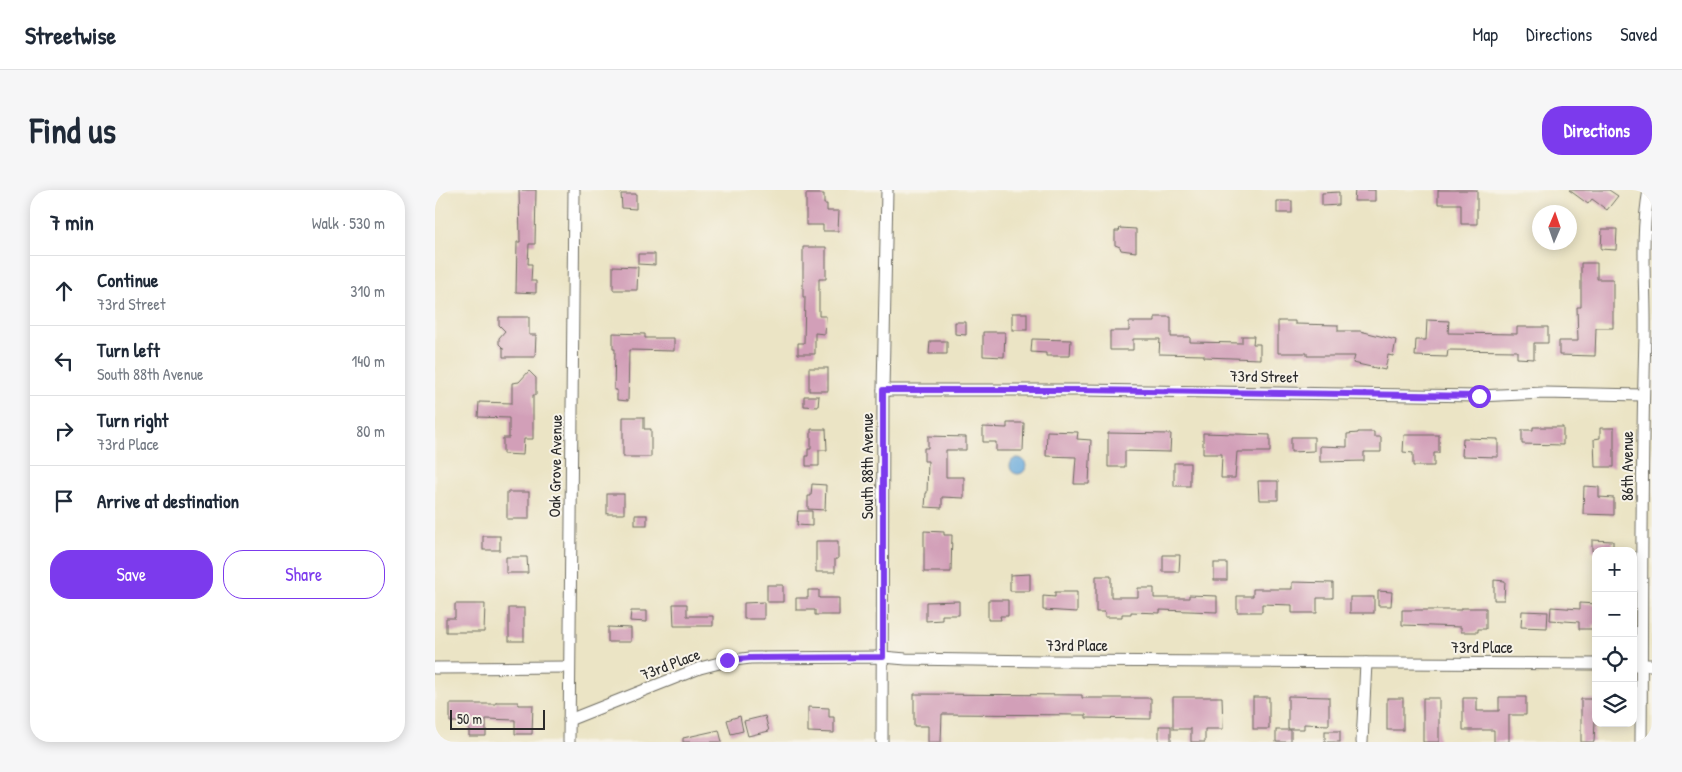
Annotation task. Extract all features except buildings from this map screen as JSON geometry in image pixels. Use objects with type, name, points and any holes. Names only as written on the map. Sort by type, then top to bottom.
[{"type":"street","name":"Oak Grove Avenue","points":[[569,742],[574,190]]},
{"type":"street","name":"South 88th Avenue","points":[[882,742],[883,390],[887,190]]},
{"type":"street","name":"86th Avenue","points":[[1641,742],[1643,395],[1646,314],[1645,215],[1649,190]]},
{"type":"street","name":"73rd Street","points":[[883,390],[1082,390],[1479,396],[1543,393],[1643,395]]},
{"type":"street","name":"73rd Place","points":[[569,720],[700,668],[727,660],[750,658],[883,657],[1046,661],[1592,664]]},
{"type":"street","points":[[1361,742],[1366,663]]},
{"type":"street","points":[[435,668],[569,668]]},
{"type":"water","points":[[1015,458],[1021,458],[1026,463],[1024,472],[1015,474],[1010,469],[1010,463]]},
{"type":"route","points":[[727,660],[750,658],[883,657],[883,390],[1082,390],[1479,396]]}]
